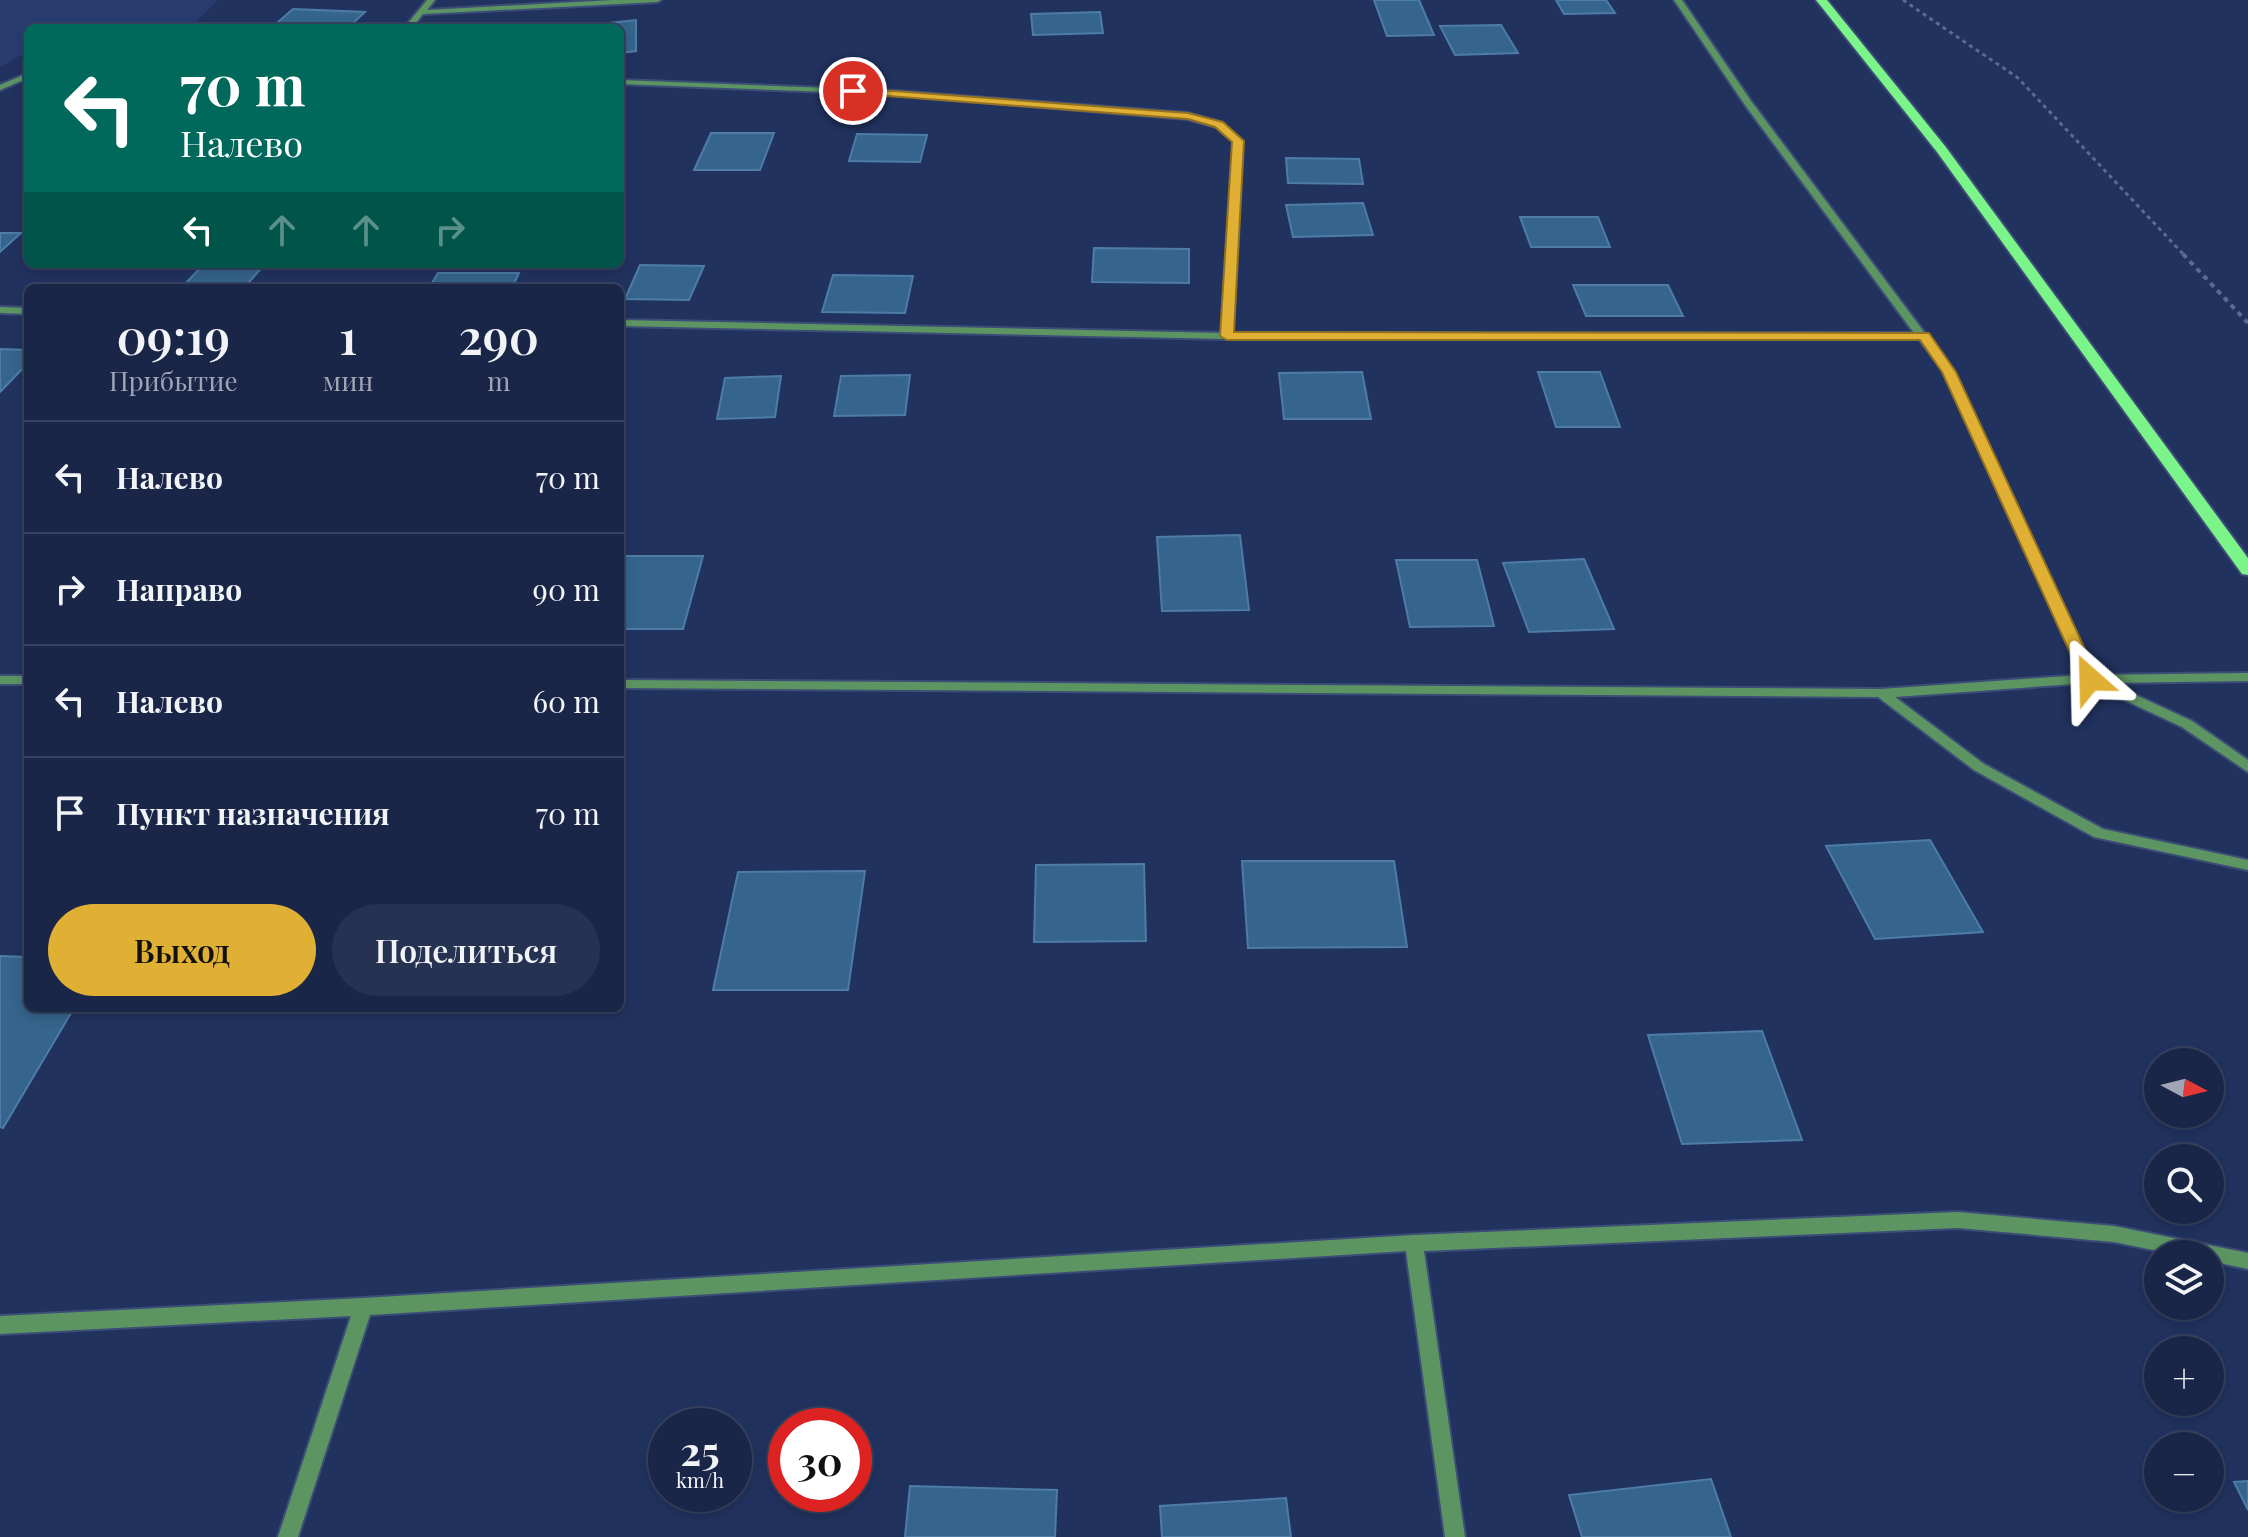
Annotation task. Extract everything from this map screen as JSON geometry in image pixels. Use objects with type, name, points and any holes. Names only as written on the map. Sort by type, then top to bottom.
[{"type":"main road","points":[[1821,0],[1941,149],[2248,570]]},
{"type":"street","points":[[412,24],[431,0]]},
{"type":"street","points":[[424,12],[657,0]]},
{"type":"street","points":[[1678,0],[1748,103],[1949,372],[2090,679],[2187,724],[2248,767]]},
{"type":"street","points":[[0,88],[24,77]]},
{"type":"street","points":[[624,82],[882,92],[1188,116],[1219,125],[1238,141],[1227,336]]},
{"type":"street","points":[[0,310],[24,311]]},
{"type":"street","points":[[624,323],[1227,336],[1924,336]]},
{"type":"street","points":[[624,684],[1881,693],[2090,679],[2248,677]]},
{"type":"street","points":[[0,680],[24,680]]},
{"type":"street","points":[[1881,693],[1979,767],[2099,833],[2248,865]]},
{"type":"street","points":[[0,1325],[363,1307],[1414,1243],[1958,1220],[2114,1234],[2248,1261]]},
{"type":"street","points":[[1414,1243],[1455,1537]]},
{"type":"street","points":[[288,1537],[363,1307]]},
{"type":"path","points":[[1903,0],[2018,78],[2248,323]]},
{"type":"shaded area","points":[[0,0],[218,0],[194,24],[24,24],[24,53],[0,67]]},
{"type":"building","points":[[1374,0],[1419,0],[1434,35],[1387,36]]},
{"type":"building","points":[[1556,0],[1606,0],[1615,13],[1564,14]]},
{"type":"building","points":[[293,9],[365,12],[352,24],[276,24]]},
{"type":"building","points":[[1100,12],[1103,33],[1033,35],[1031,14]]},
{"type":"building","points":[[636,20],[636,51],[624,52],[624,24],[598,24]]},
{"type":"building","points":[[1501,25],[1518,53],[1455,55],[1440,26]]},
{"type":"building","points":[[711,133],[774,133],[760,170],[694,170]]},
{"type":"building","points":[[857,134],[927,135],[920,162],[849,161]]},
{"type":"building","points":[[1286,158],[1359,159],[1363,184],[1288,183]]},
{"type":"building","points":[[1363,203],[1373,235],[1293,237],[1286,205]]},
{"type":"building","points":[[1520,217],[1598,217],[1610,247],[1531,247]]},
{"type":"building","points":[[0,233],[21,233],[0,252]]},
{"type":"building","points":[[1094,248],[1189,249],[1189,283],[1092,282]]},
{"type":"building","points":[[640,265],[704,266],[689,300],[625,299]]},
{"type":"building","points":[[200,268],[262,268],[248,284],[185,284]]},
{"type":"building","points":[[438,273],[519,273],[514,284],[431,284]]},
{"type":"building","points":[[833,275],[913,276],[905,313],[822,312]]},
{"type":"building","points":[[1573,285],[1668,285],[1683,316],[1586,316]]},
{"type":"building","points":[[0,349],[24,350],[24,367],[0,392]]},
{"type":"building","points":[[1362,372],[1371,419],[1284,419],[1279,373]]},
{"type":"building","points":[[1538,372],[1600,372],[1620,427],[1556,427]]},
{"type":"building","points":[[910,375],[905,415],[834,416],[841,376]]},
{"type":"building","points":[[781,376],[775,417],[717,419],[725,378]]},
{"type":"building","points":[[1240,535],[1249,610],[1162,611],[1157,537]]},
{"type":"building","points":[[624,556],[703,556],[683,629],[624,629]]},
{"type":"building","points":[[1584,559],[1614,629],[1529,632],[1503,563]]},
{"type":"building","points":[[1396,560],[1477,560],[1494,626],[1410,627]]},
{"type":"building","points":[[1930,840],[1983,932],[1875,939],[1826,846]]},
{"type":"building","points":[[1242,861],[1394,861],[1407,947],[1248,948]]},
{"type":"building","points":[[1144,864],[1146,941],[1034,942],[1036,865]]},
{"type":"building","points":[[865,871],[848,990],[713,990],[738,872]]},
{"type":"building","points":[[0,956],[24,957],[24,1012],[72,1012],[3,1128],[0,1127]]},
{"type":"building","points":[[1762,1031],[1802,1140],[1682,1144],[1648,1035]]},
{"type":"building","points":[[1711,1479],[1731,1537],[1582,1537],[1569,1495]]},
{"type":"building","points":[[2248,1481],[2248,1510],[2234,1482]]},
{"type":"building","points":[[910,1486],[1057,1490],[1055,1537],[905,1537]]},
{"type":"building","points":[[1286,1498],[1291,1537],[1162,1537],[1160,1506]]},
{"type":"route","points":[[853,91],[1188,116],[1219,125],[1238,141],[1227,336],[1924,336],[1949,372],[2090,679]]}]
